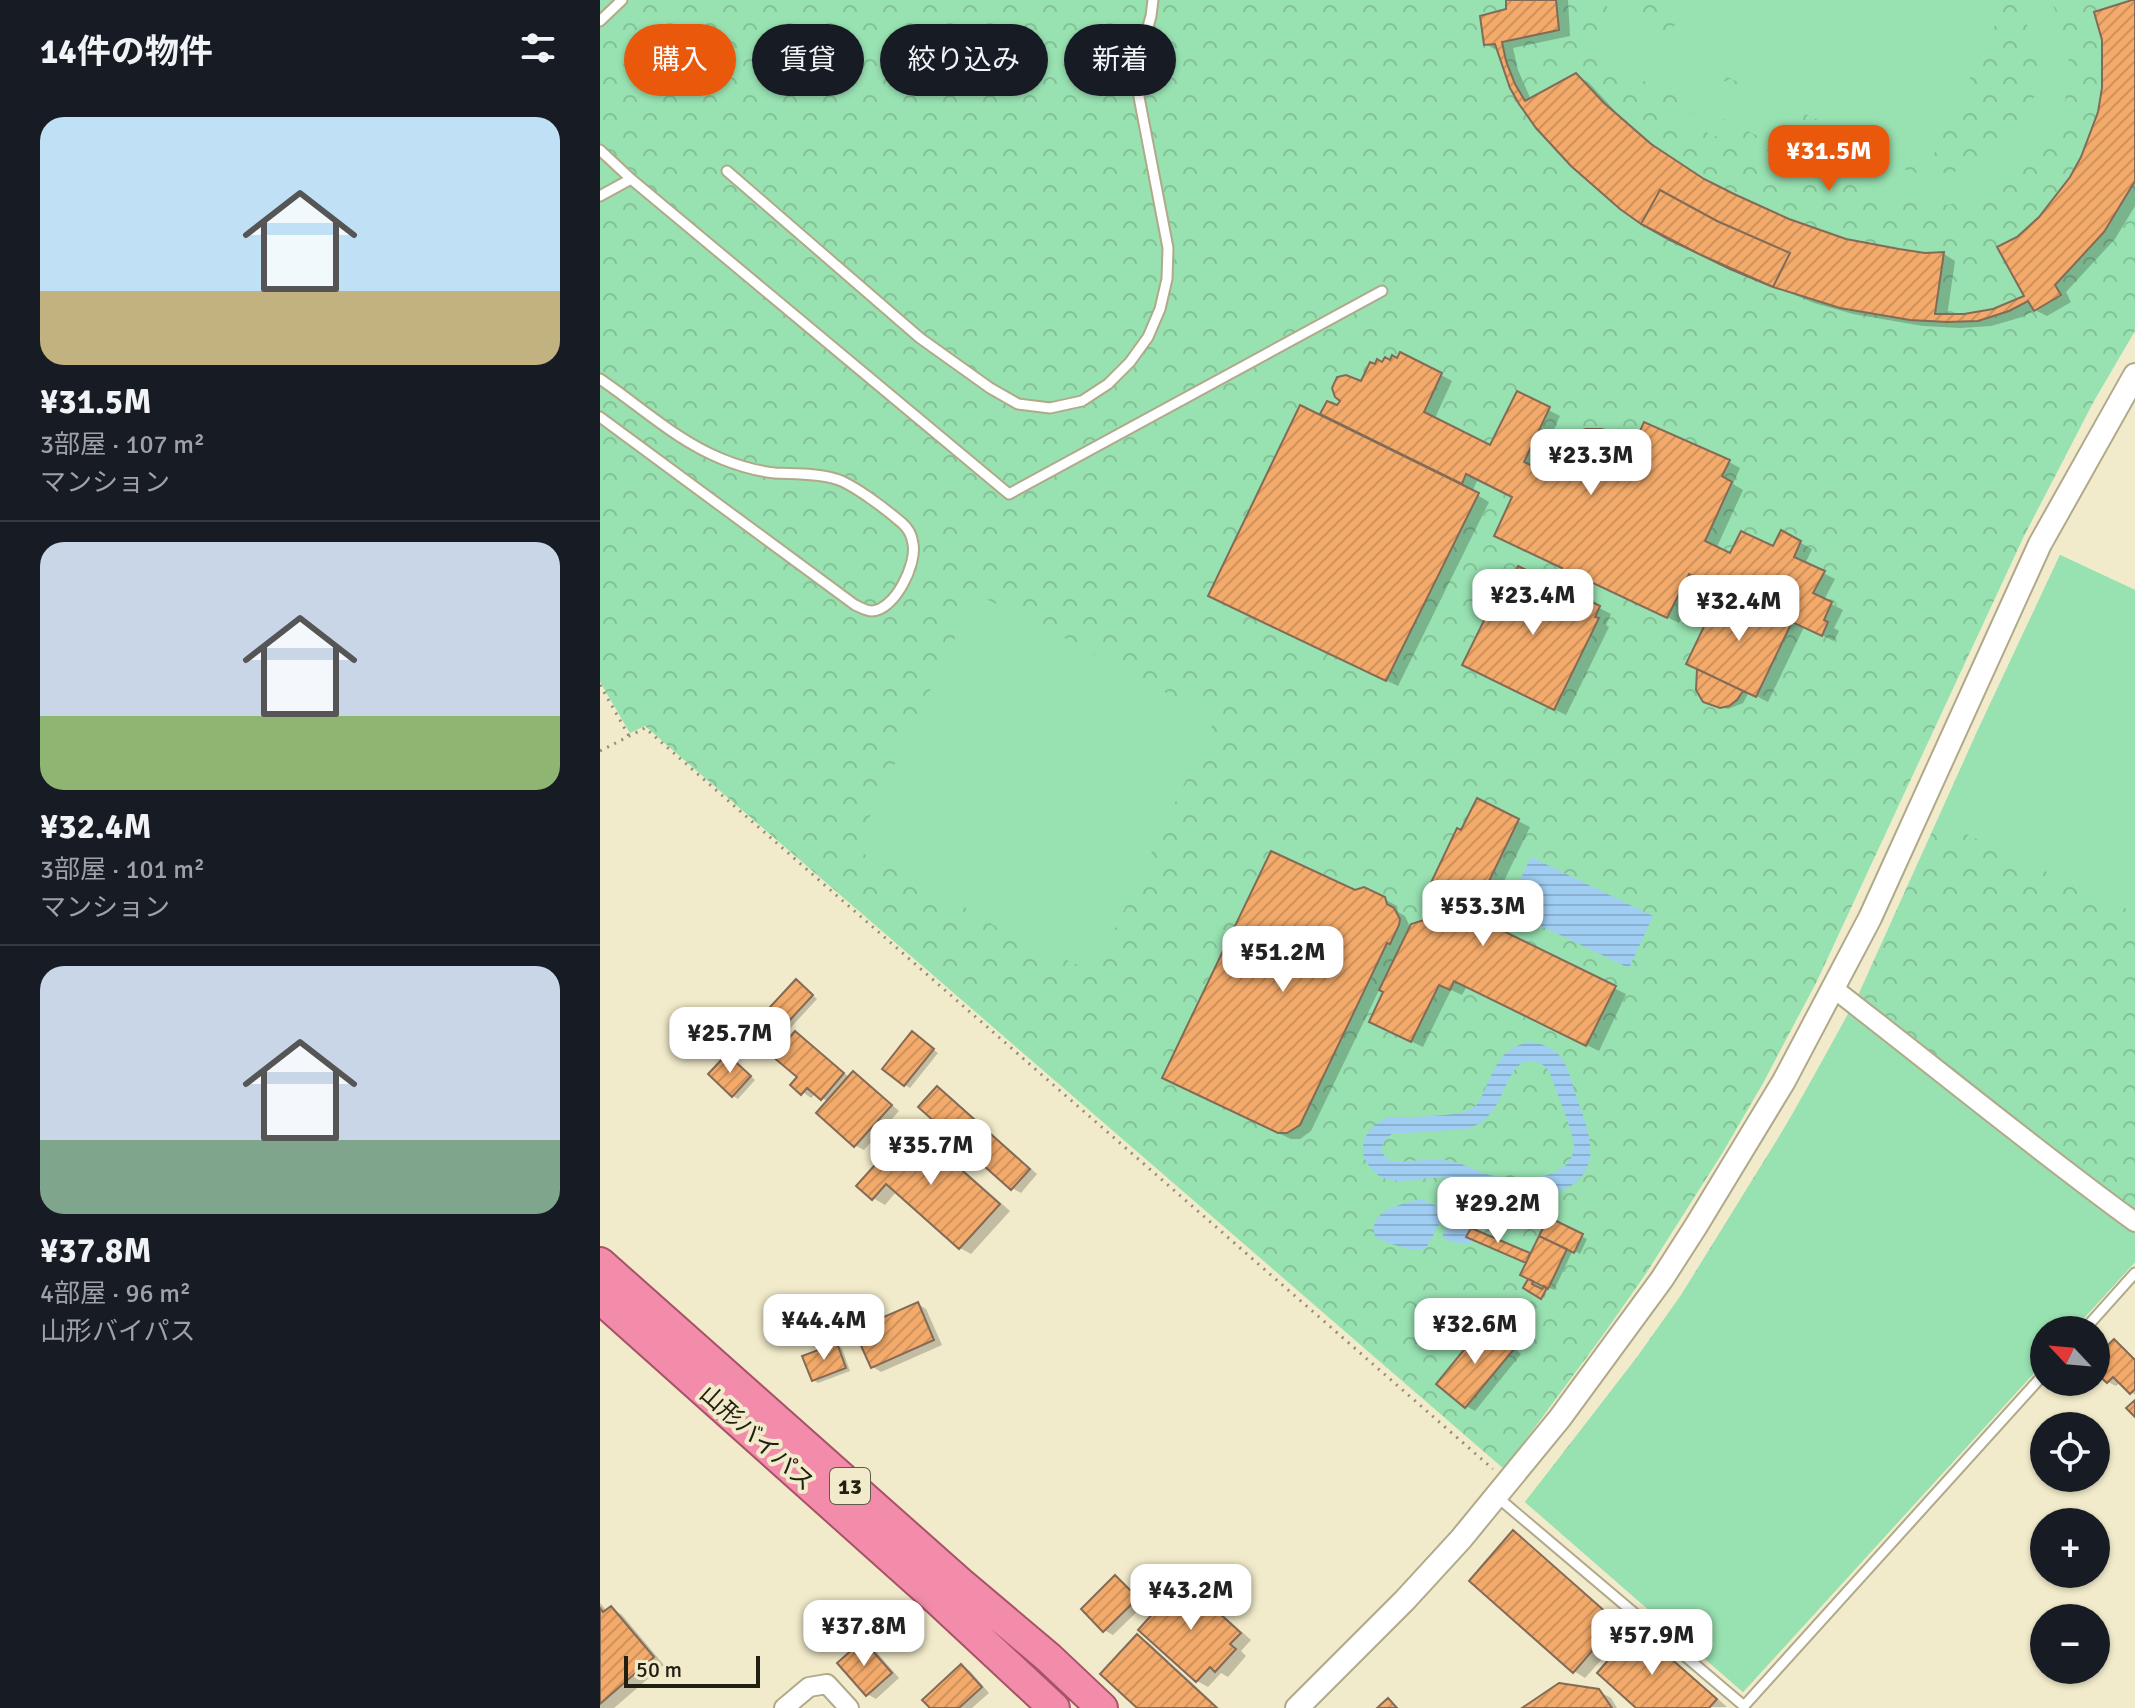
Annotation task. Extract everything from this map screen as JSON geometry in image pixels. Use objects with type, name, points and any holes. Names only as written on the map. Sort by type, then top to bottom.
[{"type":"highway","name":"山形バイパス","points":[[600,1263],[1102,1708]]},
{"type":"highway","name":"山形バイパス","points":[[600,1298],[937,1599],[1054,1708]]},
{"type":"street","points":[[1297,1708],[1461,1539],[1560,1418],[1662,1279],[1739,1157],[1784,1081],[1870,918],[2040,544],[2135,375]]},
{"type":"street","points":[[1833,988],[2057,1165],[2135,1222]]},
{"type":"street","points":[[784,1708],[809,1687],[827,1684],[849,1708]]},
{"type":"lane","points":[[600,21],[622,0]]},
{"type":"lane","points":[[727,171],[920,338],[990,388],[1018,404],[1050,408],[1082,401],[1108,384],[1130,362],[1148,337],[1160,309],[1167,279],[1168,248],[1139,97],[1140,56],[1153,0]]},
{"type":"lane","points":[[600,150],[1009,494],[1382,291]]},
{"type":"lane","points":[[600,196],[631,179]]},
{"type":"lane","points":[[600,379],[668,429],[721,458],[771,472],[830,477],[850,486],[903,524],[911,535],[913,557],[904,582],[889,604],[880,609],[872,611],[855,605],[600,417]]},
{"type":"lane","points":[[2097,1316],[2135,1273]]},
{"type":"lane","points":[[1502,1489],[1744,1706],[2030,1389]]},
{"type":"path","points":[[600,685],[629,736]]},
{"type":"path","points":[[600,751],[645,728],[1502,1489]]},
{"type":"green space","points":[[600,0],[2135,0],[2135,331],[2094,401],[2024,536],[1817,981],[1762,1085],[1645,1275],[1504,1469],[645,726],[630,733],[600,682]]},
{"type":"green space","points":[[1605,0],[1637,0],[1651,32],[1676,57],[1887,162],[1917,173],[1962,170],[1990,158],[2012,139],[2027,116],[2036,88],[2036,59],[2029,29],[2012,0],[2050,0],[2067,46],[2067,92],[2051,135],[2037,155],[2012,180],[1984,196],[1963,202],[1934,205],[1911,203],[1881,195],[1592,56],[1606,27],[1613,29]]},
{"type":"green space","points":[[1687,0],[2007,0],[1926,171],[1664,47]]},
{"type":"green space","points":[[1683,109],[1825,179],[1822,185],[1678,119]]},
{"type":"green space","points":[[2060,555],[2135,590],[2135,1262],[2086,1316],[2030,1316],[2030,1377],[1743,1692],[1525,1502],[1681,1295],[1798,1106],[1855,1002]]},
{"type":"green space","points":[[2060,555],[2135,590],[2135,913],[1938,821]]},
{"type":"green space","points":[[976,594],[1077,644],[1119,670],[1216,717],[1094,973],[995,926],[950,898],[854,849]]},
{"type":"green space","points":[[1849,1012],[2135,1230],[2135,1262],[2086,1316],[2030,1316],[2030,1377],[1743,1692],[1525,1502],[1664,1321],[1726,1225]]},
{"type":"water","points":[[1531,857],[1653,916],[1629,968],[1506,909]]},
{"type":"water","points":[[1530,1042],[1549,1047],[1561,1058],[1569,1072],[1588,1131],[1590,1156],[1580,1178],[1569,1187],[1538,1195],[1499,1194],[1445,1178],[1385,1179],[1370,1167],[1364,1157],[1363,1145],[1377,1123],[1386,1118],[1442,1115],[1471,1109],[1481,1098],[1504,1055]],"holes":[[[1528,1061],[1541,1063],[1549,1071],[1574,1147],[1571,1159],[1553,1173],[1513,1178],[1490,1175],[1447,1161],[1393,1162],[1383,1153],[1383,1145],[1392,1134],[1468,1129],[1481,1122],[1497,1103],[1519,1065]]]},
{"type":"water","points":[[1421,1199],[1474,1223],[1477,1232],[1473,1241],[1467,1244],[1448,1241],[1443,1235],[1446,1226],[1441,1222],[1428,1244],[1420,1250],[1399,1246],[1375,1236],[1374,1227],[1381,1214]]},
{"type":"building","points":[[1506,0],[1556,0],[1559,30],[1502,42],[1506,61],[1525,101],[1576,73],[1604,103],[1651,144],[1704,179],[1734,194],[1789,219],[1846,239],[1925,253],[1944,252],[1935,314],[1964,314],[1993,309],[2024,296],[1997,247],[2017,237],[2039,217],[2070,177],[2081,157],[2098,112],[2102,88],[2102,40],[2094,12],[2132,0],[2135,0],[2135,181],[2104,232],[2055,285],[2061,295],[2034,311],[2028,301],[1978,321],[1947,322],[1910,320],[1840,308],[1773,287],[1668,239],[1620,209],[1571,166],[1519,104],[1510,88],[1495,44],[1484,45],[1480,16],[1506,9]]},
{"type":"building","points":[[1660,190],[1717,221],[1790,253],[1773,287],[1641,224]]},
{"type":"building","points":[[1400,352],[1442,373],[1424,412],[1490,445],[1517,391],[1550,407],[1524,462],[1539,469],[1546,453],[1569,434],[1601,429],[1635,442],[1644,422],[1730,460],[1722,476],[1732,482],[1705,541],[1730,553],[1741,531],[1773,546],[1781,530],[1801,541],[1794,557],[1825,571],[1813,593],[1832,602],[1824,620],[1828,622],[1822,636],[1689,574],[1667,618],[1572,573],[1565,589],[1554,583],[1562,568],[1494,536],[1512,497],[1466,474],[1462,484],[1320,414],[1327,401],[1337,405],[1340,401],[1332,388],[1337,377],[1346,375],[1361,381],[1370,362],[1375,364],[1377,359],[1382,362],[1385,357],[1390,360],[1392,355],[1397,358]]},
{"type":"building","points":[[1300,405],[1479,493],[1386,681],[1208,596]]},
{"type":"building","points":[[1518,566],[1600,606],[1595,617],[1599,618],[1554,710],[1462,665],[1506,576],[1512,579]]},
{"type":"building","points":[[1722,589],[1792,622],[1756,697],[1686,664]]},
{"type":"building","points":[[1697,669],[1743,691],[1729,706],[1720,708],[1703,702],[1696,690]]},
{"type":"building","points":[[1477,798],[1519,819],[1477,906],[1488,911],[1483,921],[1616,986],[1586,1046],[1454,981],[1450,990],[1439,985],[1411,1042],[1369,1022],[1383,992],[1379,990],[1411,924],[1434,917],[1437,911],[1428,889],[1457,828],[1461,830]]},
{"type":"building","points":[[1271,851],[1355,890],[1364,887],[1385,897],[1400,919],[1300,1125],[1287,1133],[1278,1133],[1162,1078]]},
{"type":"building","points":[[796,979],[813,995],[776,1035],[759,1019]]},
{"type":"building","points":[[795,1031],[844,1073],[821,1100],[807,1088],[801,1095],[790,1085],[797,1077],[773,1057]]},
{"type":"building","points":[[912,1031],[934,1049],[904,1086],[882,1069]]},
{"type":"building","points":[[727,1054],[751,1076],[732,1097],[708,1074]]},
{"type":"building","points":[[853,1071],[892,1105],[854,1147],[816,1113]]},
{"type":"building","points":[[937,1086],[1030,1169],[1011,1190],[918,1107]]},
{"type":"building","points":[[911,1125],[1000,1204],[959,1249],[886,1184],[872,1200],[856,1186]]},
{"type":"building","points":[[1548,1217],[1583,1234],[1574,1253],[1539,1236]]},
{"type":"building","points":[[1471,1228],[1530,1253],[1526,1263],[1466,1237]]},
{"type":"building","points":[[1539,1236],[1567,1249],[1548,1289],[1520,1275]]},
{"type":"building","points":[[1528,1279],[1542,1289],[1544,1286],[1547,1288],[1541,1299],[1523,1288]]},
{"type":"building","points":[[918,1302],[934,1340],[871,1368],[854,1330]]},
{"type":"building","points":[[1485,1324],[1514,1349],[1465,1408],[1436,1384]]},
{"type":"building","points":[[2114,1339],[2135,1360],[2135,1389],[2130,1394],[2113,1377],[2110,1380],[2110,1343]]},
{"type":"building","points":[[837,1343],[846,1368],[812,1381],[802,1356]]},
{"type":"building","points":[[2135,1400],[2135,1417],[2126,1408]]},
{"type":"building","points":[[1513,1530],[1617,1622],[1573,1673],[1469,1581]]},
{"type":"building","points":[[1115,1575],[1138,1598],[1103,1632],[1081,1609]]},
{"type":"building","points":[[1183,1580],[1241,1633],[1230,1644],[1236,1649],[1215,1672],[1210,1667],[1196,1682],[1138,1630]]},
{"type":"building","points":[[611,1606],[654,1657],[600,1704],[600,1608],[603,1612]]},
{"type":"building","points":[[1636,1628],[1717,1699],[1709,1708],[1636,1708],[1597,1673]]},
{"type":"building","points":[[1137,1634],[1217,1708],[1137,1708],[1100,1674]]},
{"type":"building","points":[[863,1640],[892,1673],[866,1696],[837,1663]]},
{"type":"building","points":[[961,1664],[982,1687],[959,1708],[930,1708],[922,1700]]},
{"type":"building","points":[[1559,1683],[1599,1689],[1612,1708],[1522,1708]]},
{"type":"building","points":[[1388,1698],[1397,1708],[1377,1708]]}]
